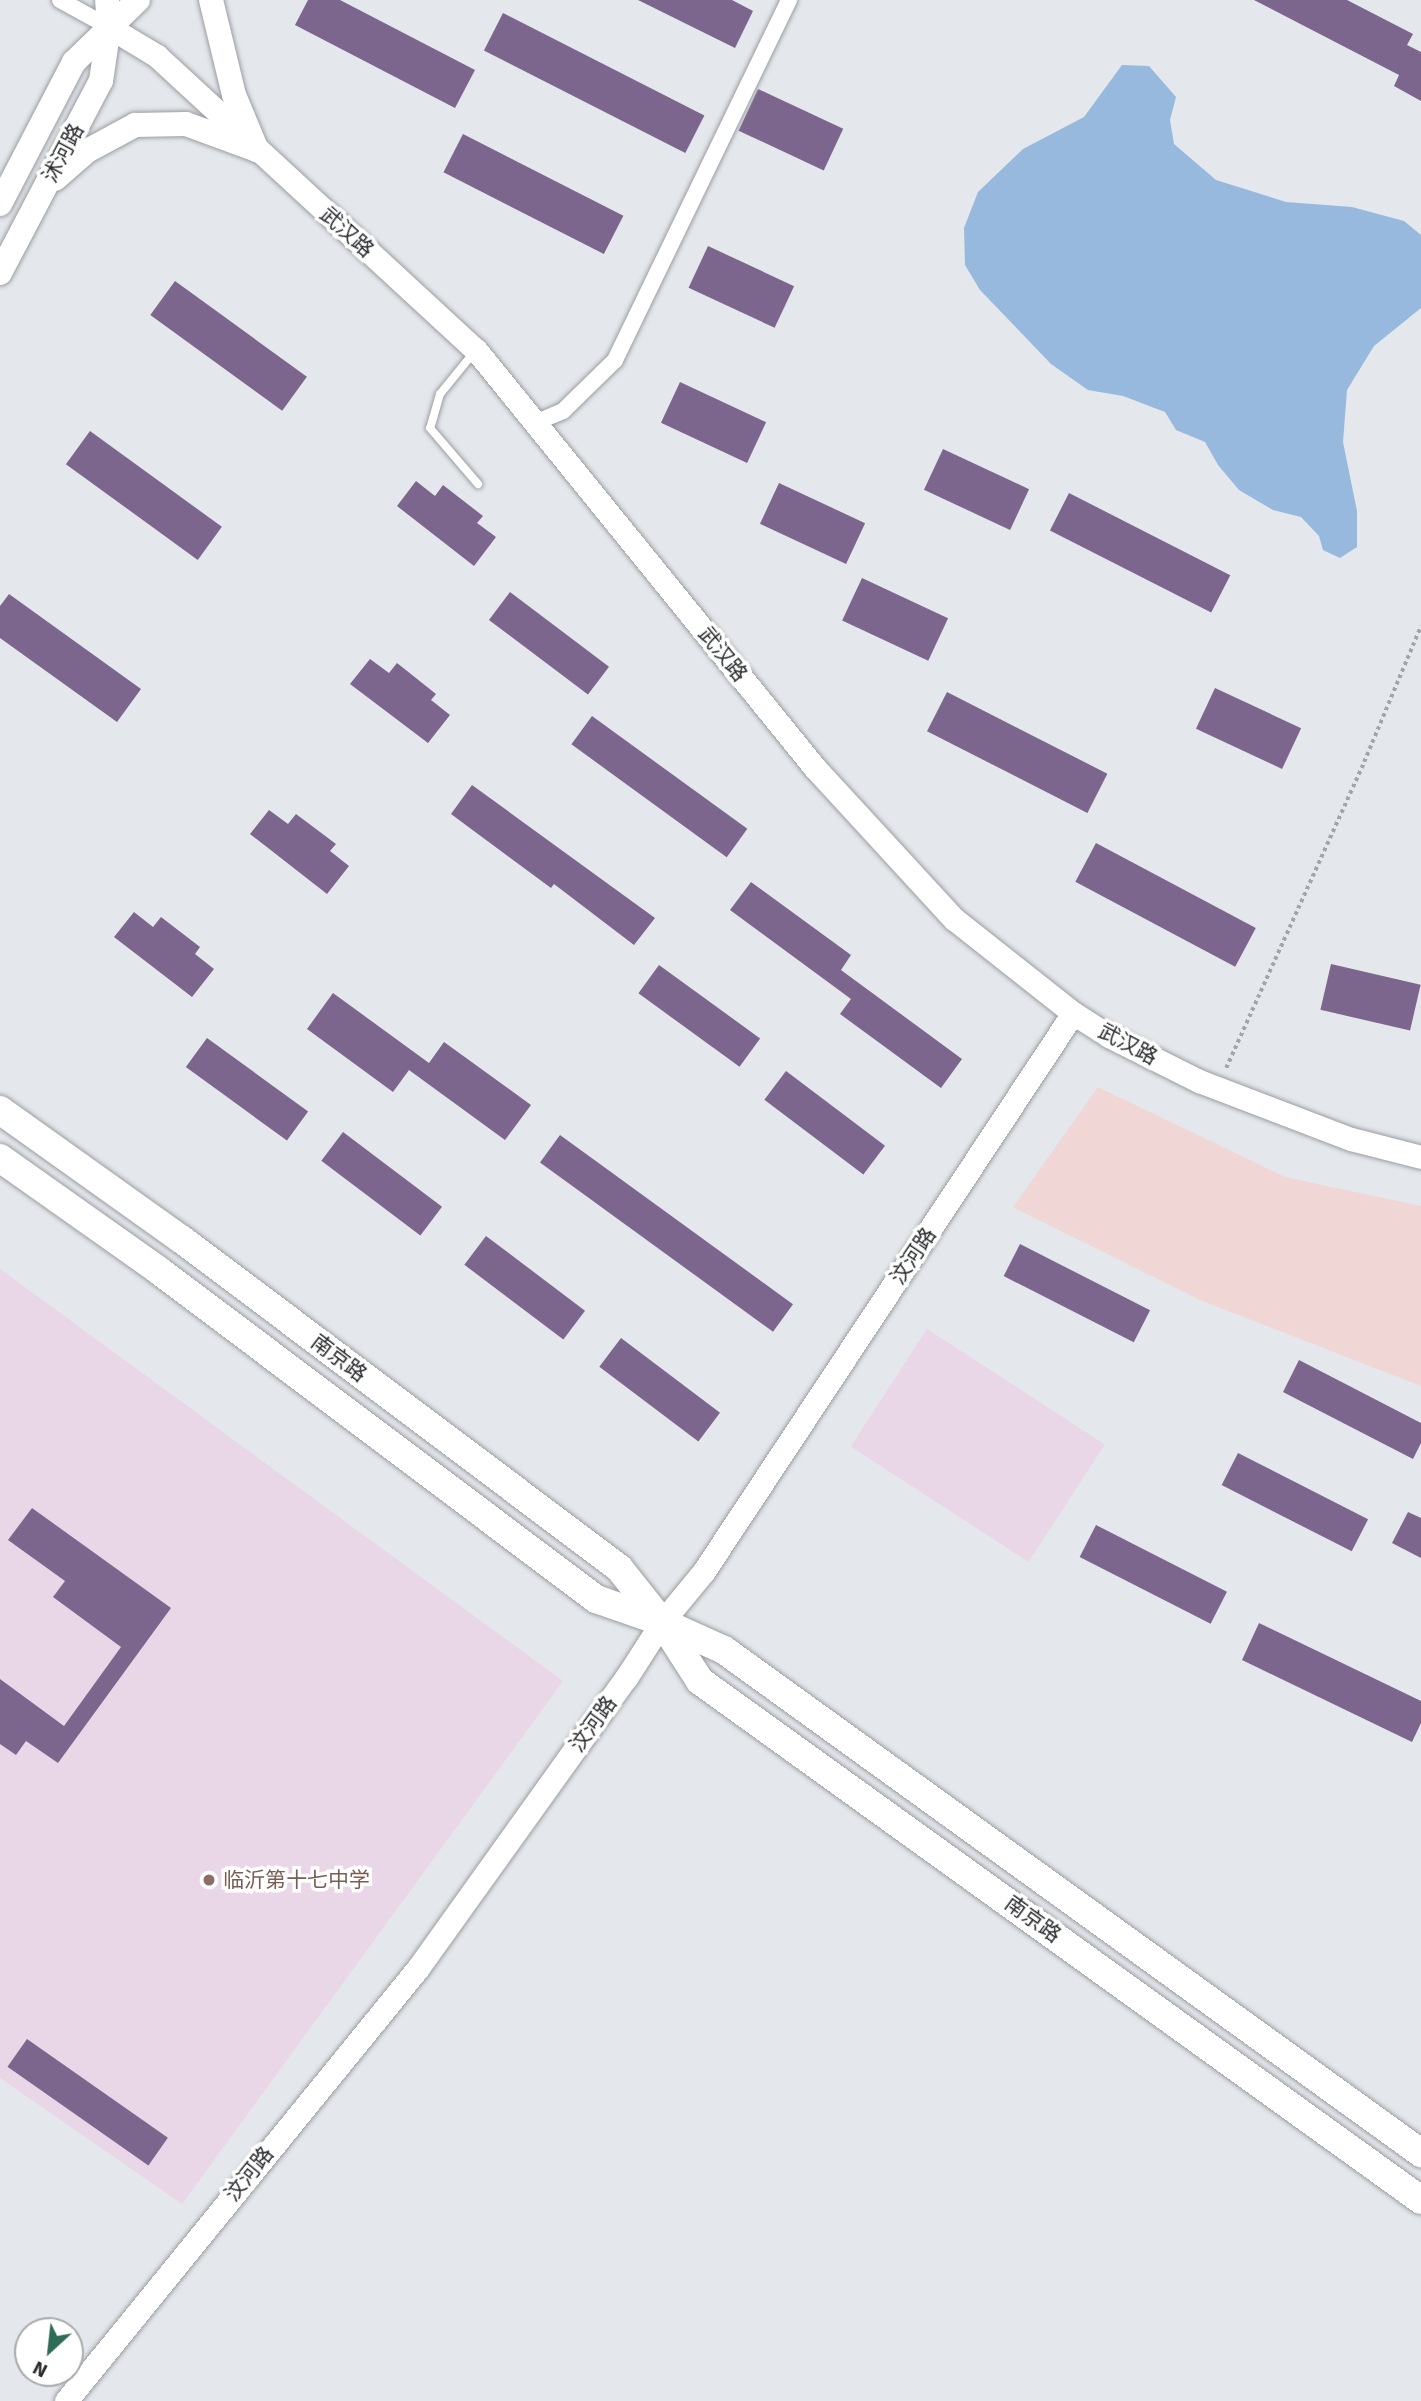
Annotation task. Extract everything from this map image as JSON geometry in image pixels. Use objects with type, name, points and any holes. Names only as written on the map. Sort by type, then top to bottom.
[{"type":"highway","name":"南京路","points":[[0,1111],[181,1239],[619,1568],[662,1622],[700,1681],[1421,2200]]},
{"type":"highway","name":"南京路","points":[[0,1158],[158,1270],[596,1599],[662,1622],[724,1650],[1421,2153]]},
{"type":"main road","name":"沭河路","points":[[0,273],[101,81],[109,27],[107,0]]},
{"type":"main road","name":"沭河路","points":[[0,204],[74,62],[138,0]]},
{"type":"main road","points":[[211,0],[234,95],[257,150]]},
{"type":"main road","points":[[43,190],[87,151],[135,125],[186,124],[257,150]]},
{"type":"street","points":[[60,0],[109,27]]},
{"type":"street","points":[[537,422],[563,411],[615,360],[750,75],[789,0]]},
{"type":"street","name":"武汉路","points":[[109,27],[157,56],[476,350],[815,768],[954,919],[1073,1013],[1110,1036],[1199,1082],[1351,1139],[1421,1157]]},
{"type":"street","name":"汶河路","points":[[66,2401],[418,1968],[626,1678],[662,1622],[704,1571],[1073,1013]]},
{"type":"lane","points":[[476,350],[440,394],[430,428],[478,484]]},
{"type":"path","points":[[1226,1068],[1364,762],[1421,626]]},
{"type":"shaded area","points":[[1098,1087],[1285,1177],[1421,1206],[1421,1386],[1200,1300],[1013,1207]]},
{"type":"shaded area","name":"临沂第十七中学","points":[[0,1269],[563,1681],[182,2204],[0,2078]]},
{"type":"shaded area","points":[[927,1329],[1105,1444],[1029,1562],[851,1446]]},
{"type":"water","points":[[1122,65],[1149,66],[1176,97],[1170,120],[1174,144],[1216,180],[1286,202],[1352,207],[1404,221],[1421,235],[1421,308],[1374,346],[1347,390],[1343,442],[1357,511],[1357,547],[1340,558],[1323,550],[1319,536],[1301,517],[1273,510],[1239,490],[1218,465],[1205,442],[1176,430],[1165,412],[1123,396],[1088,390],[1051,364],[980,290],[965,265],[964,228],[978,192],[1023,149],[1084,117]]},
{"type":"building","points":[[308,0],[340,0],[475,70],[455,108],[295,25]]},
{"type":"building","points":[[638,0],[732,0],[753,11],[735,48]]},
{"type":"building","points":[[1254,0],[1347,0],[1413,34],[1407,45],[1421,52],[1421,101],[1394,86],[1399,75]]},
{"type":"building","points":[[503,13],[704,116],[685,153],[484,50]]},
{"type":"building","points":[[758,89],[843,129],[824,170],[739,131]]},
{"type":"building","points":[[463,134],[623,216],[604,254],[443,172]]},
{"type":"building","points":[[708,246],[794,286],[775,328],[689,288]]},
{"type":"building","points":[[175,281],[307,377],[282,411],[150,315]]},
{"type":"building","points":[[680,382],[766,422],[747,463],[661,423]]},
{"type":"building","points":[[90,431],[222,527],[198,560],[66,464]]},
{"type":"building","points":[[943,449],[1029,489],[1010,530],[924,490]]},
{"type":"building","points":[[416,481],[435,496],[443,485],[483,516],[477,523],[496,537],[474,566],[397,506]]},
{"type":"building","points":[[779,483],[865,523],[846,564],[760,524]]},
{"type":"building","points":[[1069,493],[1230,575],[1211,613],[1050,530]]},
{"type":"building","points":[[862,578],[948,618],[928,661],[842,621]]},
{"type":"building","points":[[510,592],[609,667],[588,695],[489,620]]},
{"type":"building","points":[[9,594],[141,689],[117,722],[0,638],[0,606]]},
{"type":"building","points":[[370,659],[389,673],[397,663],[436,694],[431,700],[450,715],[428,743],[350,684]]},
{"type":"building","points":[[1215,688],[1301,728],[1282,769],[1196,729]]},
{"type":"building","points":[[947,692],[1107,774],[1087,813],[927,731]]},
{"type":"building","points":[[592,716],[747,829],[727,857],[571,744]]},
{"type":"building","points":[[472,785],[655,918],[634,945],[554,884],[551,888],[451,814]]},
{"type":"building","points":[[269,810],[288,824],[296,814],[336,844],[330,851],[349,866],[327,894],[250,834]]},
{"type":"building","points":[[1096,843],[1256,928],[1235,967],[1075,882]]},
{"type":"building","points":[[751,882],[851,955],[841,970],[962,1059],[941,1088],[840,1014],[851,999],[730,910]]},
{"type":"building","points":[[134,912],[153,927],[161,917],[200,947],[195,954],[214,969],[192,997],[114,937]]},
{"type":"building","points":[[1331,964],[1421,985],[1410,1030],[1320,1010]]},
{"type":"building","points":[[659,965],[760,1038],[740,1067],[638,993]]},
{"type":"building","points":[[333,993],[429,1063],[444,1042],[531,1105],[505,1140],[409,1070],[393,1092],[307,1029]]},
{"type":"building","points":[[207,1038],[308,1111],[287,1141],[186,1067]]},
{"type":"building","points":[[786,1071],[885,1146],[863,1174],[764,1100]]},
{"type":"building","points":[[343,1132],[442,1207],[420,1235],[321,1161]]},
{"type":"building","points":[[560,1135],[793,1304],[773,1332],[540,1163]]},
{"type":"building","points":[[486,1236],[585,1311],[563,1339],[464,1265]]},
{"type":"building","points":[[1020,1244],[1150,1310],[1134,1342],[1004,1276]]},
{"type":"building","points":[[621,1338],[720,1413],[698,1441],[599,1367]]},
{"type":"building","points":[[1299,1360],[1421,1423],[1421,1443],[1413,1459],[1283,1392]]},
{"type":"building","points":[[1238,1453],[1368,1519],[1352,1551],[1222,1485]]},
{"type":"building","points":[[32,1508],[171,1608],[58,1763],[26,1741],[16,1755],[0,1744],[0,1679],[64,1726],[121,1647],[53,1597],[65,1581],[8,1540]]},
{"type":"building","points":[[1408,1512],[1421,1518],[1421,1558],[1392,1543]]},
{"type":"building","points":[[1096,1525],[1227,1592],[1211,1624],[1080,1557]]},
{"type":"building","points":[[1259,1623],[1421,1701],[1421,1723],[1412,1742],[1242,1660]]},
{"type":"building","points":[[27,2039],[168,2138],[148,2166],[7,2067]]},
{"type":"place","name":"临沂第十七中学","points":[[209,1880]]}]
